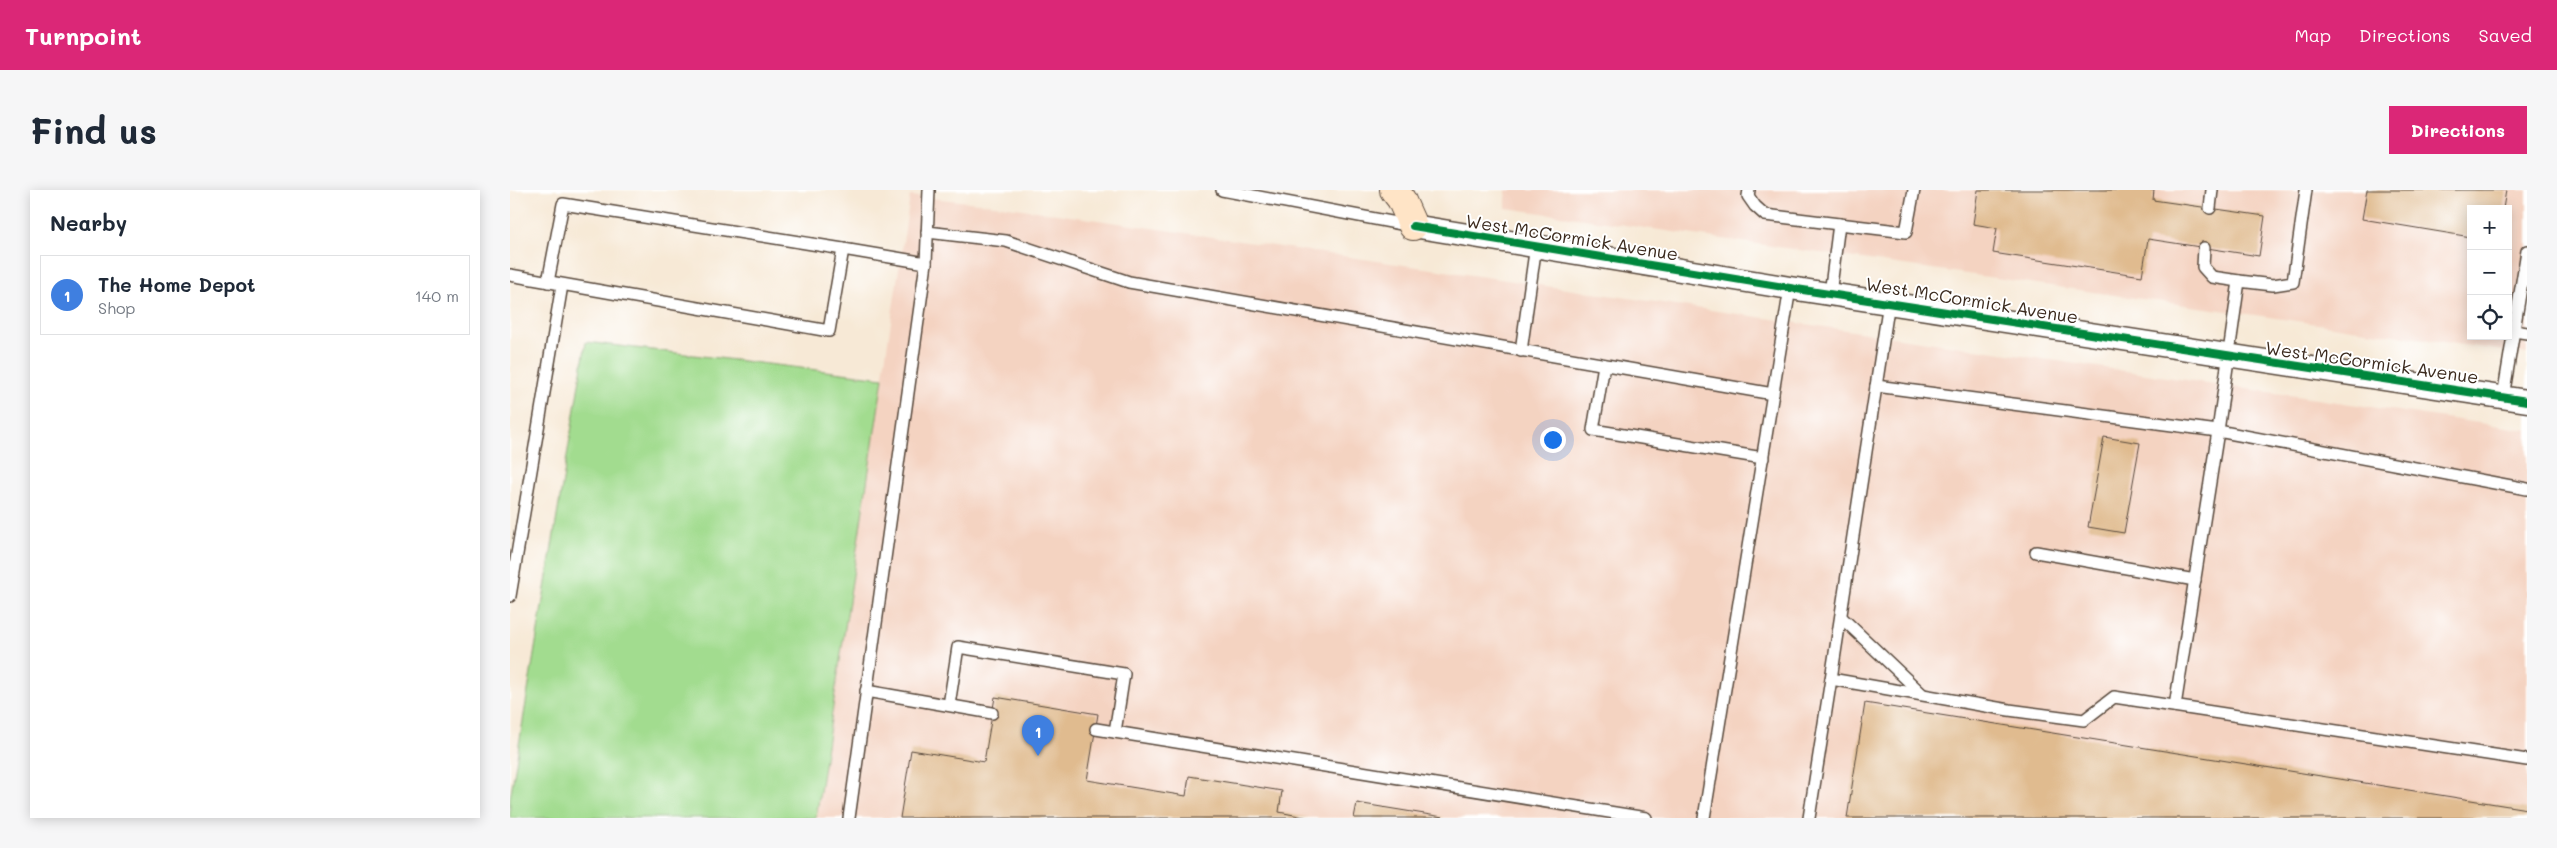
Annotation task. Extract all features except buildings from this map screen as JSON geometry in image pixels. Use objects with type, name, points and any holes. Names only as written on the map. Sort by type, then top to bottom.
[{"type":"main road","points":[[1394,190],[1413,226]]},
{"type":"main road","points":[[1413,226],[1418,190]]},
{"type":"street","name":"West McCormick Avenue","points":[[1413,226],[1790,288],[2527,401]]},
{"type":"lane","points":[[849,818],[926,264],[929,190]]},
{"type":"lane","points":[[1222,190],[1413,226]]},
{"type":"lane","points":[[1749,190],[1748,196],[1765,215],[1906,232],[1914,190]]},
{"type":"lane","points":[[2210,208],[2212,190]]},
{"type":"lane","points":[[2204,248],[2204,267],[2212,276],[2273,285],[2294,282],[2306,190]]},
{"type":"lane","points":[[548,282],[563,204],[926,264]]},
{"type":"lane","points":[[1830,294],[1839,224]]},
{"type":"lane","points":[[928,232],[1006,240],[1129,282],[1773,394]]},
{"type":"lane","points":[[1521,350],[1536,245]]},
{"type":"lane","points":[[510,275],[829,331],[842,249]]},
{"type":"lane","points":[[2503,397],[2527,251]]},
{"type":"lane","points":[[2176,706],[2240,281]]},
{"type":"lane","points":[[510,596],[562,284]]},
{"type":"lane","points":[[1704,818],[1790,288]]},
{"type":"lane","points":[[1809,818],[1889,302]]},
{"type":"lane","points":[[2514,331],[2527,333]]},
{"type":"lane","points":[[1604,365],[1592,430],[1763,458]]},
{"type":"lane","points":[[1876,386],[2218,431],[2527,490]]},
{"type":"lane","points":[[2036,552],[2195,580]]},
{"type":"lane","points":[[1841,617],[1922,694]]},
{"type":"lane","points":[[949,704],[958,647],[1124,674],[1114,732]]},
{"type":"lane","points":[[1831,678],[2084,720],[2114,697],[2527,760]]},
{"type":"lane","points":[[866,691],[992,713]]},
{"type":"lane","points":[[1096,729],[1646,818]]},
{"type":"shaded area","points":[[1506,190],[2527,190],[2527,354],[1506,208]]},
{"type":"shaded area","points":[[910,196],[988,204],[2527,430],[2527,818],[816,818]]},
{"type":"green space","points":[[586,342],[883,378],[816,818],[510,818],[510,799]]},
{"type":"cycle path","points":[[1413,226],[1790,288],[2527,401]]},
{"type":"place","name":"The Home Depot","points":[[1038,756]]}]
